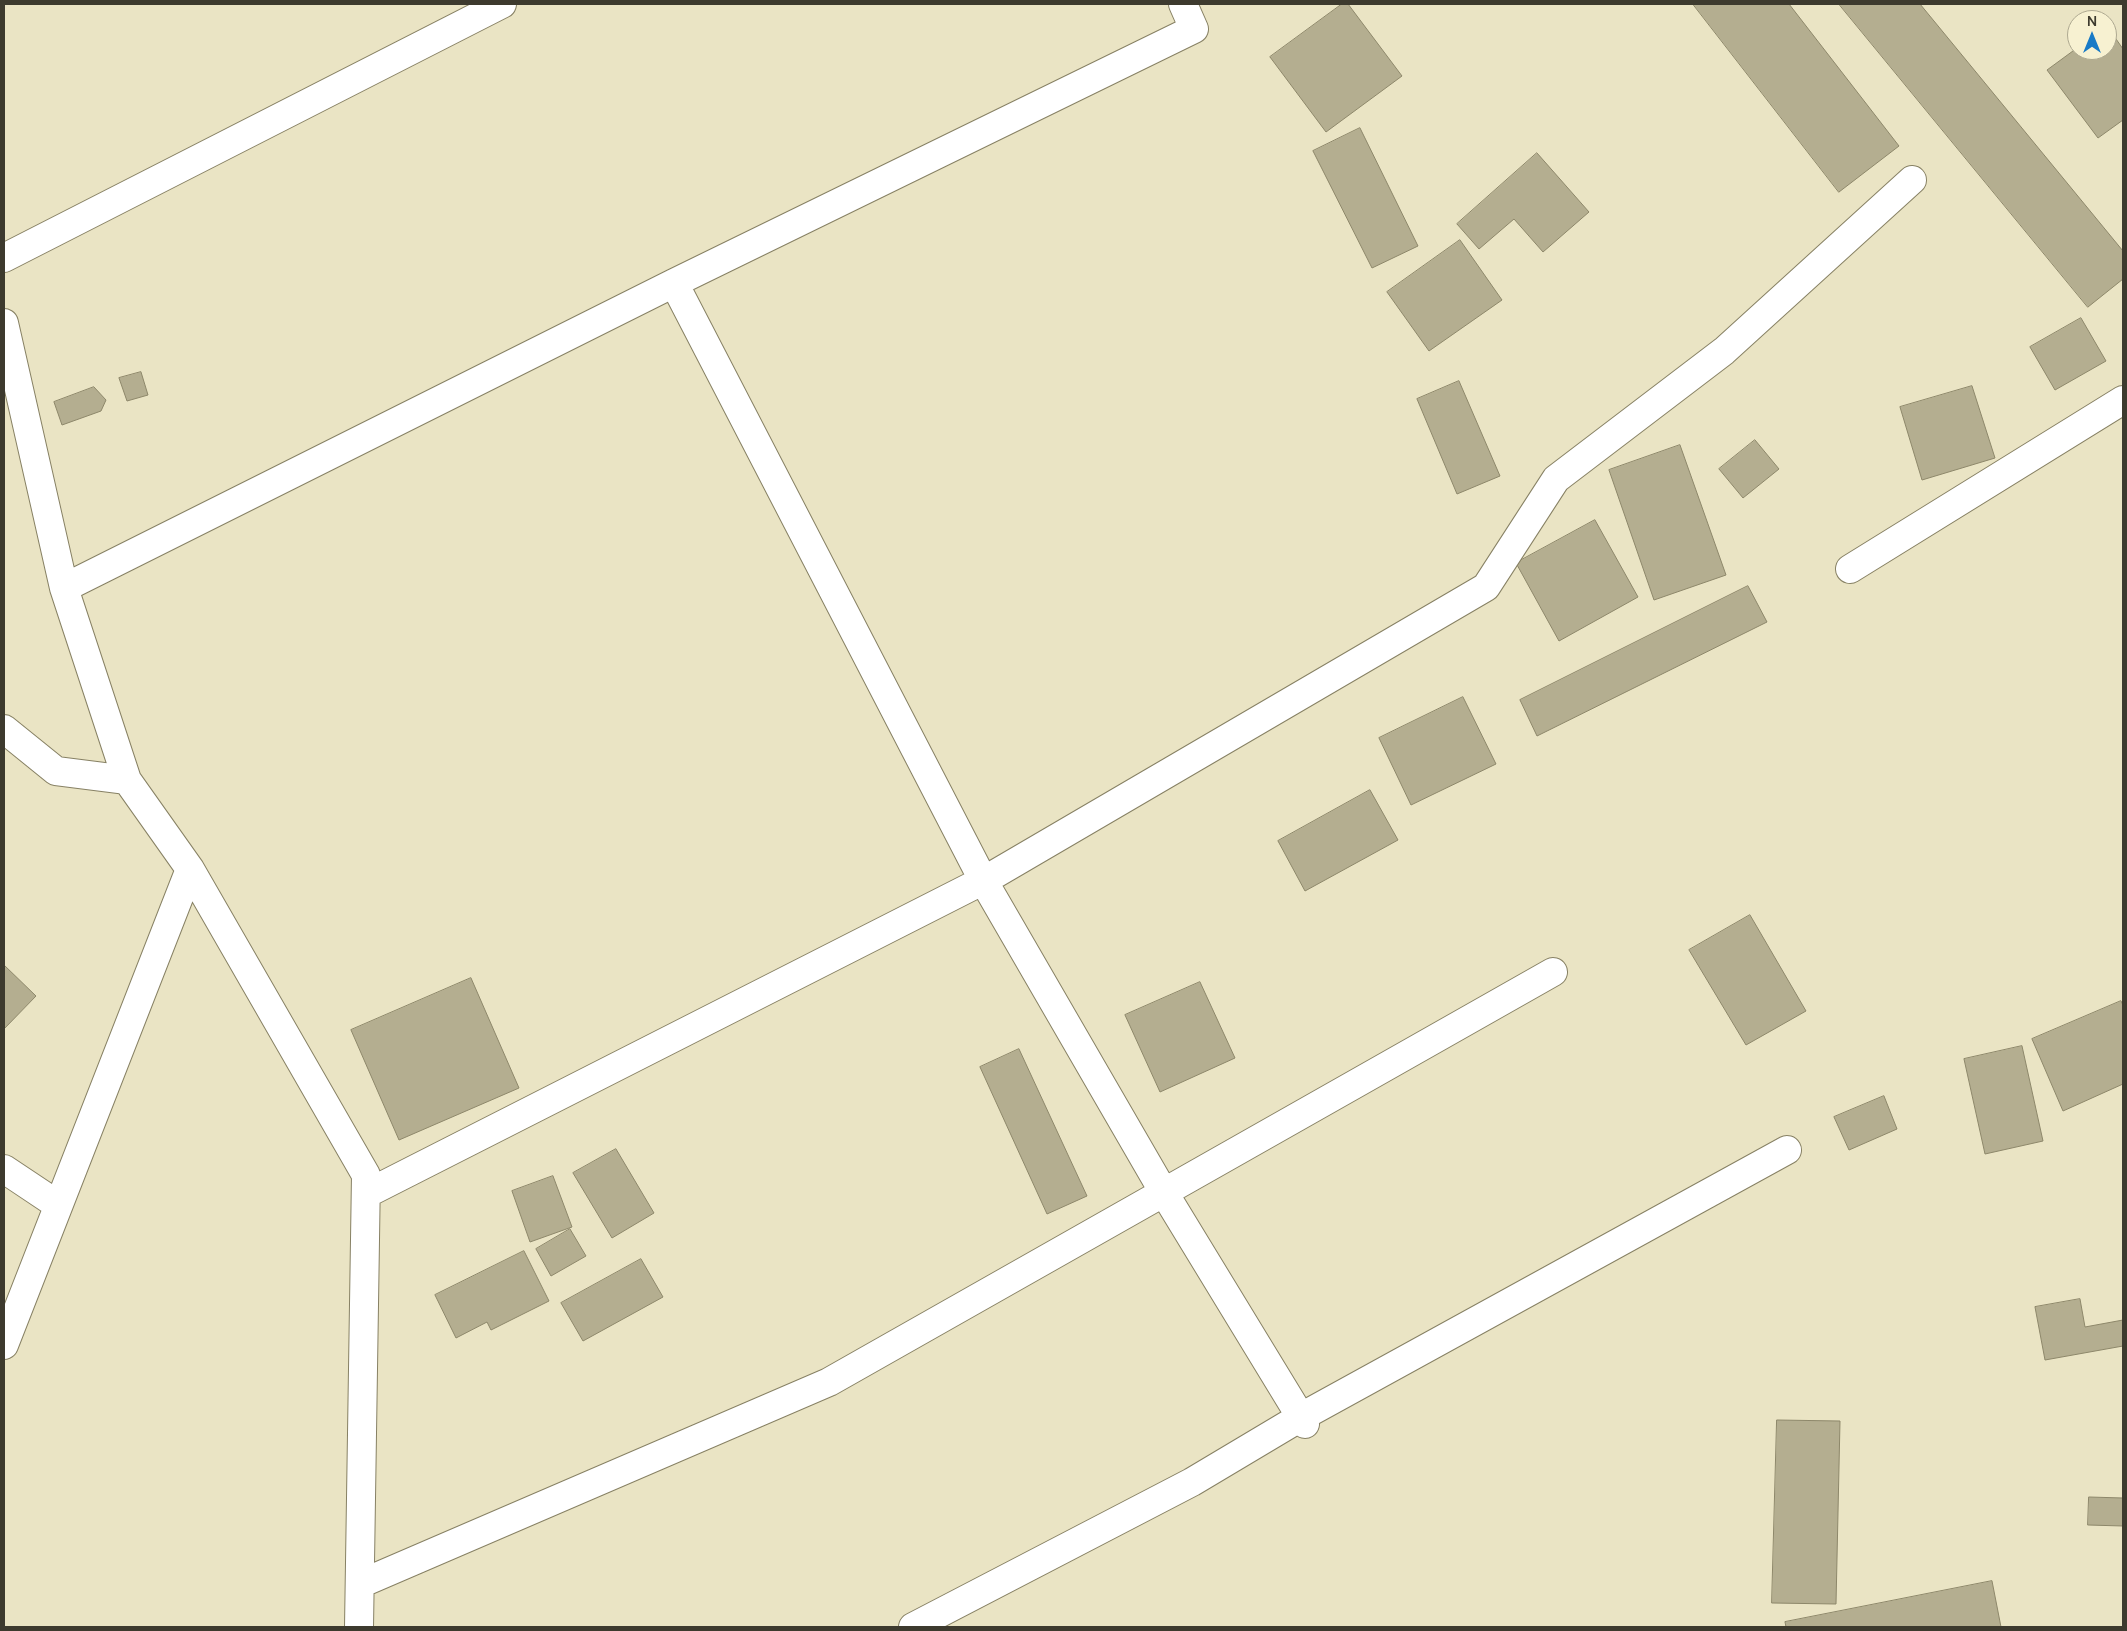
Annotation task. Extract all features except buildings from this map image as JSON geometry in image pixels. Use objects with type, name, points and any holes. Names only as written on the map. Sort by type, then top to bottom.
[{"type":"street","points":[[4,258],[502,4]]},
{"type":"street","points":[[64,588],[674,283],[1194,29],[1183,4]]},
{"type":"street","points":[[366,1194],[983,880],[1486,587],[1556,479],[1724,351],[1912,180]]},
{"type":"street","points":[[674,283],[983,880],[1163,1192],[1303,1421]]},
{"type":"street","points":[[4,323],[64,588],[127,780],[190,869],[366,1175],[359,1627]]},
{"type":"street","points":[[1850,569],[2123,400]]},
{"type":"street","points":[[4,729],[56,771],[127,780]]},
{"type":"street","points":[[4,1345],[190,869]]},
{"type":"street","points":[[360,1584],[829,1382],[1553,972]]},
{"type":"street","points":[[913,1627],[1192,1482],[1787,1150]]},
{"type":"street","points":[[4,1169],[58,1205]]}]
